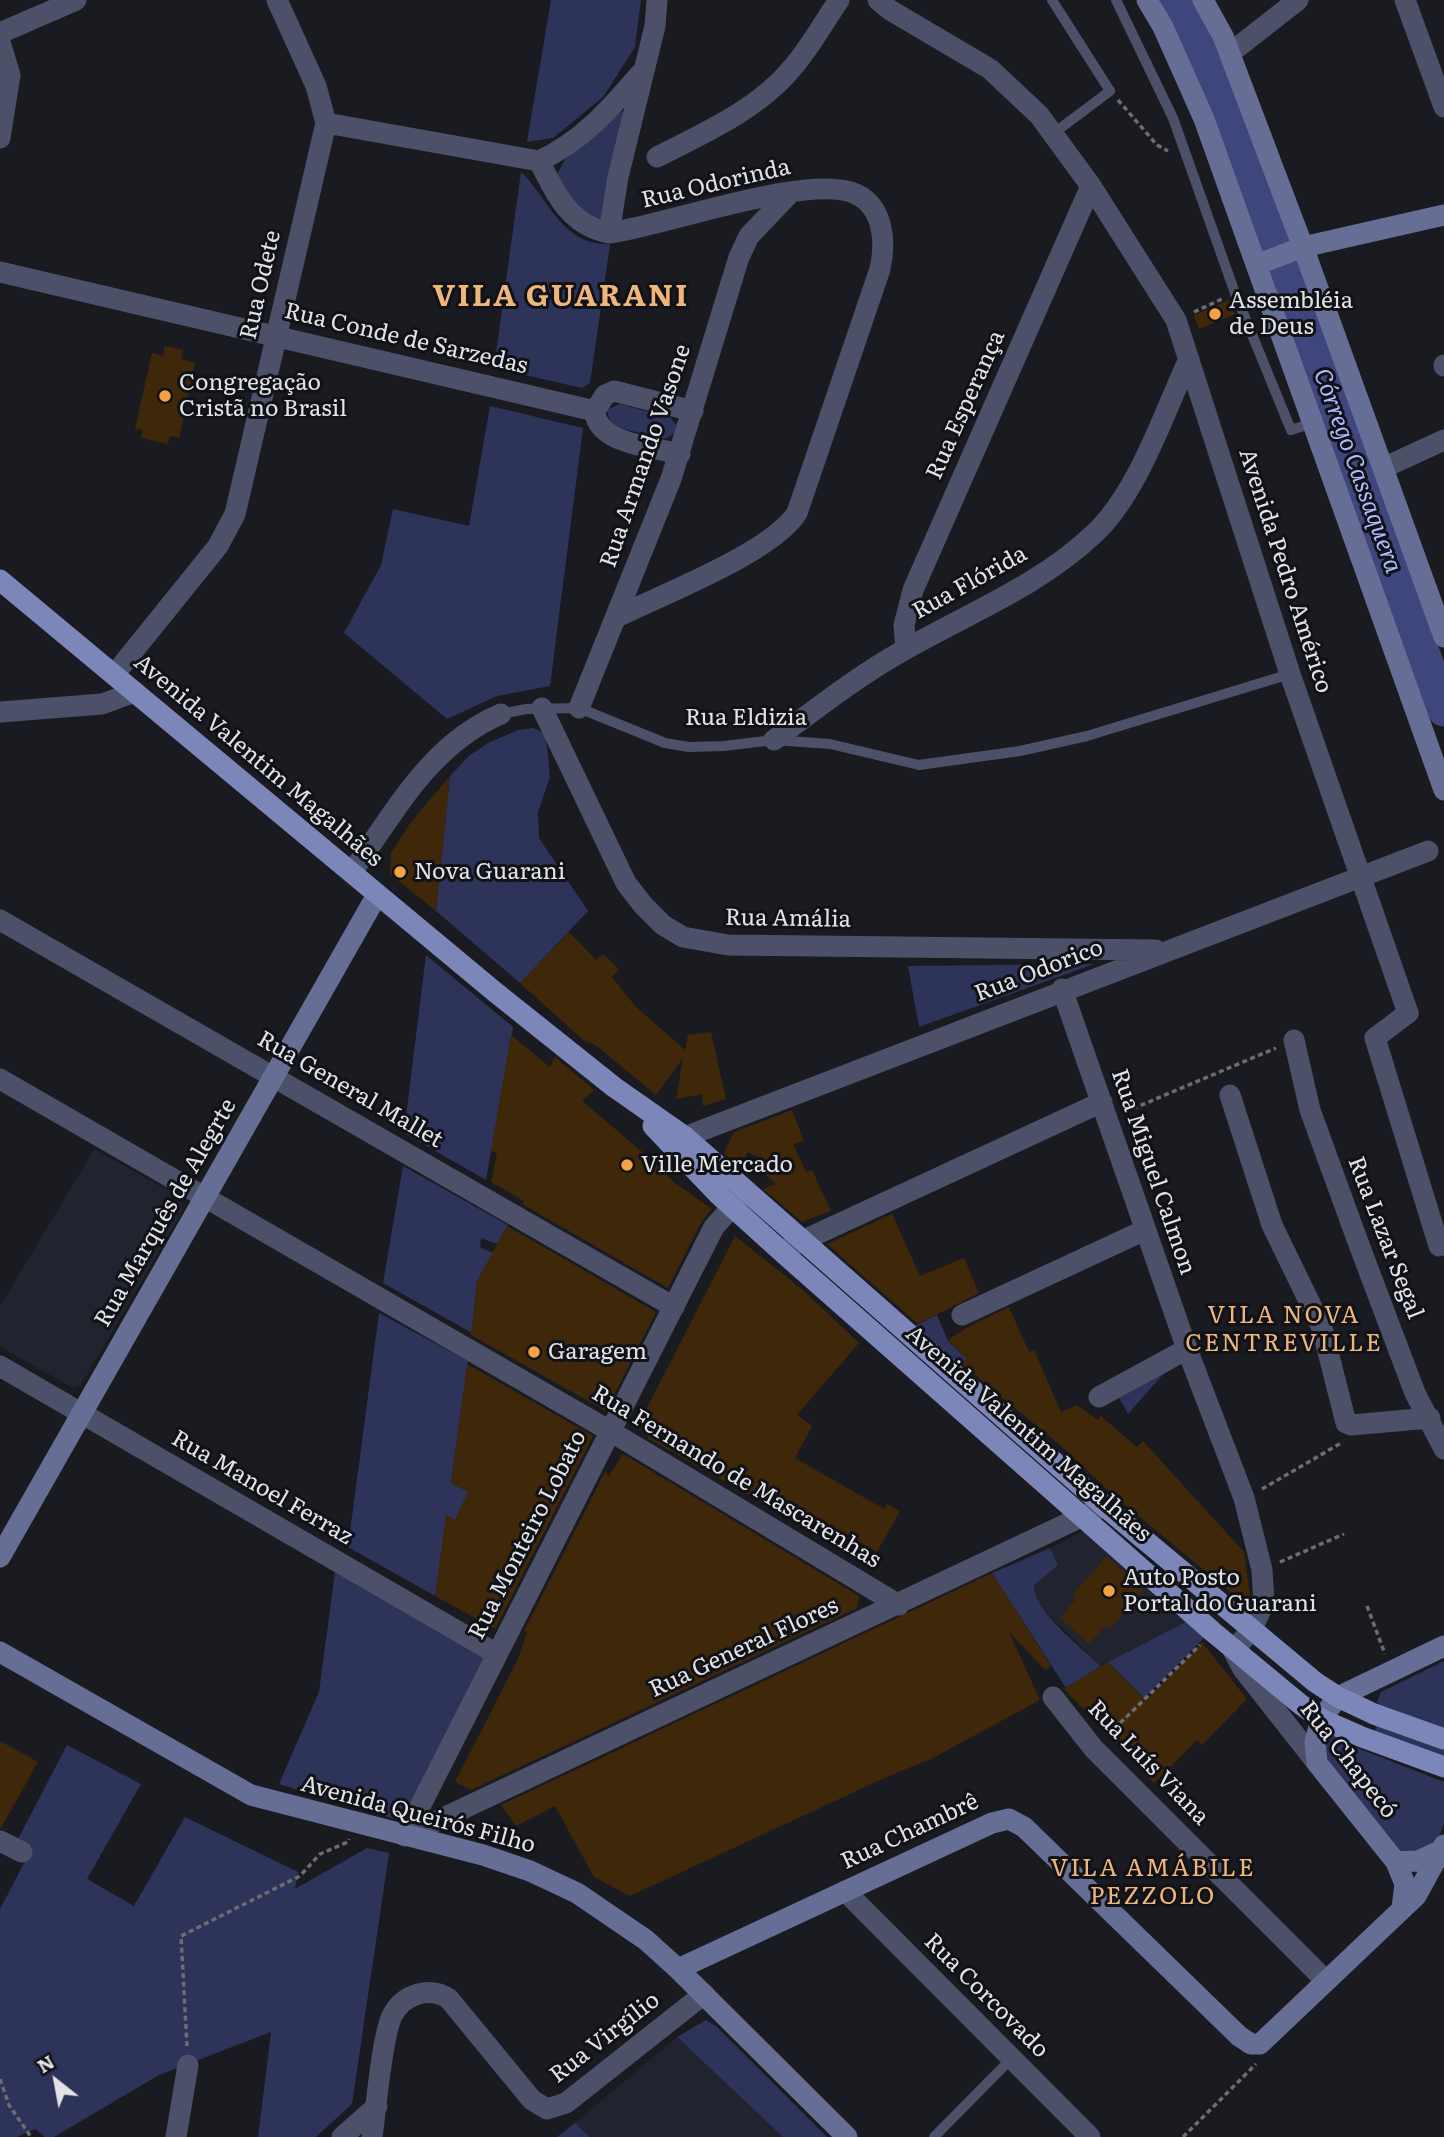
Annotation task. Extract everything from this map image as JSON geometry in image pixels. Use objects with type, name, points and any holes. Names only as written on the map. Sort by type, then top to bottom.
[{"type":"main road","points":[[1147,0],[1163,27],[1204,119],[1278,257],[1383,468],[1444,636]]},
{"type":"main road","points":[[1203,0],[1229,54],[1278,257],[1313,423],[1444,790]]},
{"type":"main road","points":[[1278,257],[1444,215]]},
{"type":"main road","name":"Avenida Valentim Magalhães","points":[[0,580],[377,895],[676,1139],[738,1198],[782,1252],[1233,1650],[1321,1719],[1401,1753],[1444,1766]]},
{"type":"main road","name":"Rua Marquês de Alegrte","points":[[0,1557],[377,895]]},
{"type":"main road","name":"Avenida Valentim Magalhães","points":[[738,1198],[802,1241],[1104,1506],[1251,1630],[1338,1698],[1444,1739]]},
{"type":"main road","points":[[1317,1763],[1315,1742],[1321,1719],[1338,1698],[1444,1646]]},
{"type":"main road","name":"Avenida Queirós Filho","points":[[0,1652],[251,1795],[530,1871],[577,1893],[646,1940],[847,2137]]},
{"type":"main road","name":"Rua Chapecó","points":[[1317,1763],[1396,1862],[1405,1884],[1402,1908]]},
{"type":"main road","name":"Rua Chambrê","points":[[678,1969],[992,1822],[1009,1819],[1017,1822],[1239,2036],[1251,2044],[1260,2044],[1326,1981]]},
{"type":"main road","points":[[1326,1981],[1402,1908],[1427,1880],[1443,1848]]},
{"type":"main road","points":[[1396,1862],[1418,1861],[1443,1848]]},
{"type":"street","points":[[0,33],[76,0]]},
{"type":"street","name":"Rua Odete","points":[[114,675],[218,546],[235,513],[326,124],[316,86],[277,0]]},
{"type":"street","points":[[539,160],[558,197],[573,218],[593,230],[609,233],[642,73],[655,26],[657,0]]},
{"type":"street","points":[[657,157],[707,132],[770,89],[793,68],[839,0]]},
{"type":"street","name":"Avenida Pedro Américo","points":[[878,0],[890,10],[990,69],[1014,89],[1054,133],[1176,320],[1290,674],[1408,1013],[1376,1038],[1441,1245]]},
{"type":"street","points":[[1229,54],[1298,0]]},
{"type":"street","points":[[1405,0],[1444,107]]},
{"type":"street","points":[[0,42],[10,75],[0,138]]},
{"type":"street","points":[[326,124],[539,160],[576,141],[607,113],[642,73]]},
{"type":"street","name":"Rua Esperança","points":[[906,649],[904,625],[913,590],[1091,186]]},
{"type":"street","name":"Rua Odorinda","points":[[609,233],[791,192],[820,189],[854,192],[872,206],[878,218],[883,246],[877,282],[797,513],[785,529],[761,546],[617,617]]},
{"type":"street","name":"Rua Armando Vasone","points":[[579,708],[680,454],[739,257],[750,236],[791,192]]},
{"type":"street","name":"Rua Conde de Sarzedas","points":[[0,272],[595,411]]},
{"type":"street","name":"Rua Flórida","points":[[774,740],[862,676],[906,649],[1022,589],[1096,531],[1131,481],[1189,359]]},
{"type":"street","points":[[680,454],[609,435],[599,427],[595,411],[605,395],[614,391],[693,411]]},
{"type":"street","points":[[1383,468],[1444,440]]},
{"type":"street","points":[[0,712],[102,704],[135,692]]},
{"type":"street","name":"Rua Amália","points":[[542,708],[626,883],[663,925],[683,937],[728,945],[1167,950]]},
{"type":"street","name":"Rua Eldizia","points":[[352,872],[431,761],[456,738],[501,714]]},
{"type":"street","name":"Rua Odorico","points":[[676,1139],[1428,851]]},
{"type":"street","name":"Rua General Mallet","points":[[0,920],[674,1307]]},
{"type":"street","name":"Rua Miguel Calmon","points":[[1062,989],[1145,1230],[1244,1498],[1262,1570],[1264,1603],[1251,1630],[1233,1650]]},
{"type":"street","name":"Rua Lazar Segal","points":[[1294,1040],[1317,1131],[1415,1393],[1444,1449]]},
{"type":"street","name":"Rua Fernando de Mascarenhas","points":[[0,1079],[610,1431],[899,1605]]},
{"type":"street","points":[[1230,1095],[1272,1225],[1322,1328],[1343,1417],[1351,1425],[1430,1418]]},
{"type":"street","points":[[782,1252],[1104,1111]]},
{"type":"street","name":"Rua Monteiro Lobato","points":[[405,1836],[714,1227],[738,1198]]},
{"type":"street","points":[[962,1315],[1145,1230]]},
{"type":"street","points":[[1100,1397],[1188,1349]]},
{"type":"street","name":"Rua Manoel Ferraz","points":[[0,1366],[497,1654]]},
{"type":"street","name":"Rua General Flores","points":[[405,1836],[1104,1506]]},
{"type":"street","name":"Rua Chapecó","points":[[1233,1650],[1243,1669],[1317,1763]]},
{"type":"street","name":"Rua Luís Viana","points":[[1053,1697],[1094,1749],[1326,1981]]},
{"type":"street","points":[[0,1841],[22,1853]]},
{"type":"street","name":"Rua Corcovado","points":[[845,1891],[1090,2137]]},
{"type":"street","name":"Rua Virgílio","points":[[377,2106],[393,2013],[401,2005],[425,1992],[434,1992],[449,1999],[532,2100],[547,2109],[566,2103],[704,1994]]},
{"type":"street","points":[[176,2137],[188,2065]]},
{"type":"street","points":[[342,2137],[377,2106]]},
{"type":"street","points":[[372,2137],[377,2106]]},
{"type":"lane","points":[[1052,0],[1110,91],[1054,133]]},
{"type":"lane","points":[[1116,0],[1147,61],[1189,159],[1235,293],[1291,430],[1313,423]]},
{"type":"lane","name":"Rua Eldizia","points":[[501,714],[542,708],[579,708],[665,743],[689,747],[774,740],[831,744],[919,765],[944,763],[1087,736],[1290,674]]},
{"type":"lane","points":[[934,2137],[1012,2058]]},
{"type":"path","points":[[1110,91],[1157,145],[1189,159]]},
{"type":"path","points":[[1176,320],[1235,293]]},
{"type":"path","points":[[1104,1111],[1294,1040]]},
{"type":"path","points":[[1244,1498],[1348,1440],[1362,1424]]},
{"type":"path","points":[[1262,1570],[1344,1534]]},
{"type":"path","points":[[1367,1606],[1391,1673]]},
{"type":"path","points":[[1094,1749],[1213,1632]]},
{"type":"path","points":[[188,2065],[181,1936],[300,1876],[320,1854],[348,1842],[353,1823]]},
{"type":"path","points":[[1183,2137],[1247,2073]]},
{"type":"path","points":[[0,2079],[9,2105],[31,2137]]},
{"type":"shaded area","points":[[551,0],[641,0],[635,47],[603,97],[553,138],[527,142]]},
{"type":"shaded area","points":[[621,110],[626,117],[600,222],[580,212],[556,176],[567,156]]},
{"type":"shaded area","points":[[521,172],[568,229],[580,238],[594,243],[610,244],[590,383],[582,388],[494,368]]},
{"type":"shaded area","points":[[620,404],[671,418],[676,425],[675,433],[665,439],[611,426],[607,410]]},
{"type":"shaded area","points":[[490,406],[583,428],[550,686],[497,696],[447,719],[344,633],[381,565],[393,509],[469,526]]},
{"type":"shaded area","points":[[533,728],[546,734],[550,777],[538,812],[539,838],[588,911],[520,983],[436,911],[450,776],[470,755],[490,742],[518,730]]},
{"type":"shaded area","points":[[426,955],[513,1027],[486,1180],[404,1133]]},
{"type":"shaded area","points":[[1094,964],[919,1027],[908,966]]},
{"type":"shaded area","points":[[94,1149],[178,1196],[183,1210],[81,1385],[73,1388],[0,1347],[0,1306]]},
{"type":"shaded area","points":[[403,1166],[508,1225],[497,1244],[481,1238],[480,1247],[493,1253],[477,1281],[472,1333],[383,1283]]},
{"type":"shaded area","points":[[379,1313],[468,1361],[451,1483],[502,1508],[487,1513],[465,1499],[455,1520],[447,1516],[435,1596],[348,1547]]},
{"type":"shaded area","points":[[937,1315],[948,1341],[967,1359],[960,1366],[913,1327]]},
{"type":"shaded area","points":[[1166,1371],[1128,1414],[1119,1398]]},
{"type":"shaded area","points":[[1087,1529],[1188,1621],[1101,1666],[1041,1608],[1034,1593],[1034,1585],[1058,1565],[1050,1548]]},
{"type":"shaded area","points":[[1050,1548],[1058,1565],[1034,1585],[1036,1595],[1041,1606],[1060,1628],[1101,1666],[1066,1688],[992,1573]]},
{"type":"shaded area","points":[[335,1572],[497,1654],[411,1824],[279,1784],[319,1692]]},
{"type":"shaded area","points":[[1188,1621],[1204,1638],[1144,1698],[1108,1662]]},
{"type":"shaded area","points":[[1444,1661],[1444,1729],[1380,1708],[1377,1702],[1381,1692]]},
{"type":"shaded area","points":[[1376,1725],[1444,1747],[1444,1758],[1375,1731]]},
{"type":"shaded area","points":[[1328,1731],[1355,1747],[1444,1782],[1444,1823],[1436,1847],[1420,1855],[1402,1852],[1323,1756]]},
{"type":"shaded area","points":[[67,1745],[141,1784],[87,1879],[134,1906],[185,1817],[298,1872],[295,1889],[367,1848],[389,1853],[352,2104],[316,2137],[258,2137],[271,2032],[159,2075],[54,2137],[45,2137],[35,2129],[17,2137],[0,2137],[0,1909],[32,1848],[18,1839]]},
{"type":"shaded area","points":[[706,2020],[716,2026],[827,2137],[783,2137],[677,2037]]},
{"type":"shaded area","points":[[677,2037],[783,2137],[590,2137],[575,2123]]},
{"type":"shaded area","points":[[575,2123],[590,2137],[557,2137]]},
{"type":"building","name":"Assembléia de Deus","points":[[1229,300],[1235,314],[1199,329],[1194,315]]},
{"type":"building","name":"Congregação Cristã no Brasil","points":[[165,346],[183,350],[181,359],[195,363],[179,438],[170,436],[168,444],[141,438],[143,430],[135,429],[152,353],[163,356]]},
{"type":"building","points":[[450,776],[436,911],[390,874],[391,853],[411,822]]},
{"type":"building","points":[[569,932],[596,960],[603,954],[619,969],[612,977],[635,1006],[685,1050],[688,1035],[711,1032],[726,1099],[703,1106],[702,1094],[676,1099],[683,1058],[656,1095],[597,1046],[582,1039],[520,983]]},
{"type":"building","points":[[511,1035],[550,1067],[555,1057],[594,1090],[582,1101],[675,1183],[712,1209],[702,1221],[668,1288],[522,1204],[524,1201],[491,1182],[497,1153],[491,1151]]},
{"type":"building","points":[[792,1110],[804,1141],[793,1144],[806,1172],[812,1170],[831,1211],[802,1222],[763,1189],[776,1184],[765,1174],[771,1164],[748,1152],[743,1162],[736,1165],[724,1153],[734,1132]]},
{"type":"building","points":[[892,1214],[920,1276],[964,1258],[979,1293],[918,1324],[827,1244]]},
{"type":"building","points":[[507,1226],[656,1312],[606,1411],[471,1335],[477,1281]]},
{"type":"building","points":[[735,1236],[804,1291],[859,1343],[797,1415],[812,1426],[795,1458],[884,1509],[887,1504],[900,1511],[877,1552],[776,1494],[769,1506],[649,1439],[641,1428],[644,1414]]},
{"type":"building","points":[[1009,1307],[1029,1352],[1034,1350],[1061,1412],[1077,1405],[1098,1420],[1101,1416],[1137,1447],[1143,1441],[1244,1552],[1250,1595],[1244,1603],[1112,1494],[1067,1451],[962,1364],[967,1359],[948,1340]]},
{"type":"building","points":[[467,1364],[593,1436],[495,1629],[435,1596],[446,1515],[455,1520],[468,1492],[451,1483]]},
{"type":"building","points":[[623,1454],[859,1596],[857,1608],[471,1790],[455,1782],[518,1659],[527,1632],[524,1631],[606,1470],[608,1477]]},
{"type":"building","name":"Auto Posto Portal do Guarani","points":[[1107,1556],[1144,1589],[1110,1629],[1106,1625],[1089,1644],[1060,1618],[1076,1599],[1072,1595]]},
{"type":"building","points":[[992,1573],[1051,1666],[1045,1670],[1009,1632],[1040,1700],[931,1759],[630,1896],[594,1877],[555,1806],[516,1826],[501,1805]]},
{"type":"building","points":[[1202,1642],[1247,1699],[1202,1745],[1197,1740],[1154,1783],[1064,1689],[1108,1662],[1146,1701]]},
{"type":"building","points":[[0,1741],[38,1762],[1,1828],[0,1828]]},
{"type":"waterway","name":"Córrego Cassaquera","points":[[1176,0],[1214,76],[1444,710]]},
{"type":"place","name":"Assembléia de Deus","points":[[1215,314]]},
{"type":"place","name":"Congregação Cristã no Brasil","points":[[165,396]]},
{"type":"place","name":"Nova Guarani","points":[[400,872]]},
{"type":"place","name":"Ville Mercado","points":[[627,1165]]},
{"type":"place","name":"Garagem","points":[[534,1352]]},
{"type":"place","name":"Auto Posto Portal do Guarani","points":[[1109,1591]]},
{"type":"district","name":"VILA GUARANI","points":[[561,297]]},
{"type":"district","name":"VILA NOVA CENTREVILLE","points":[[1284,1330]]},
{"type":"district","name":"VILA AMÁBILE PEZZOLO","points":[[1153,1883]]}]
